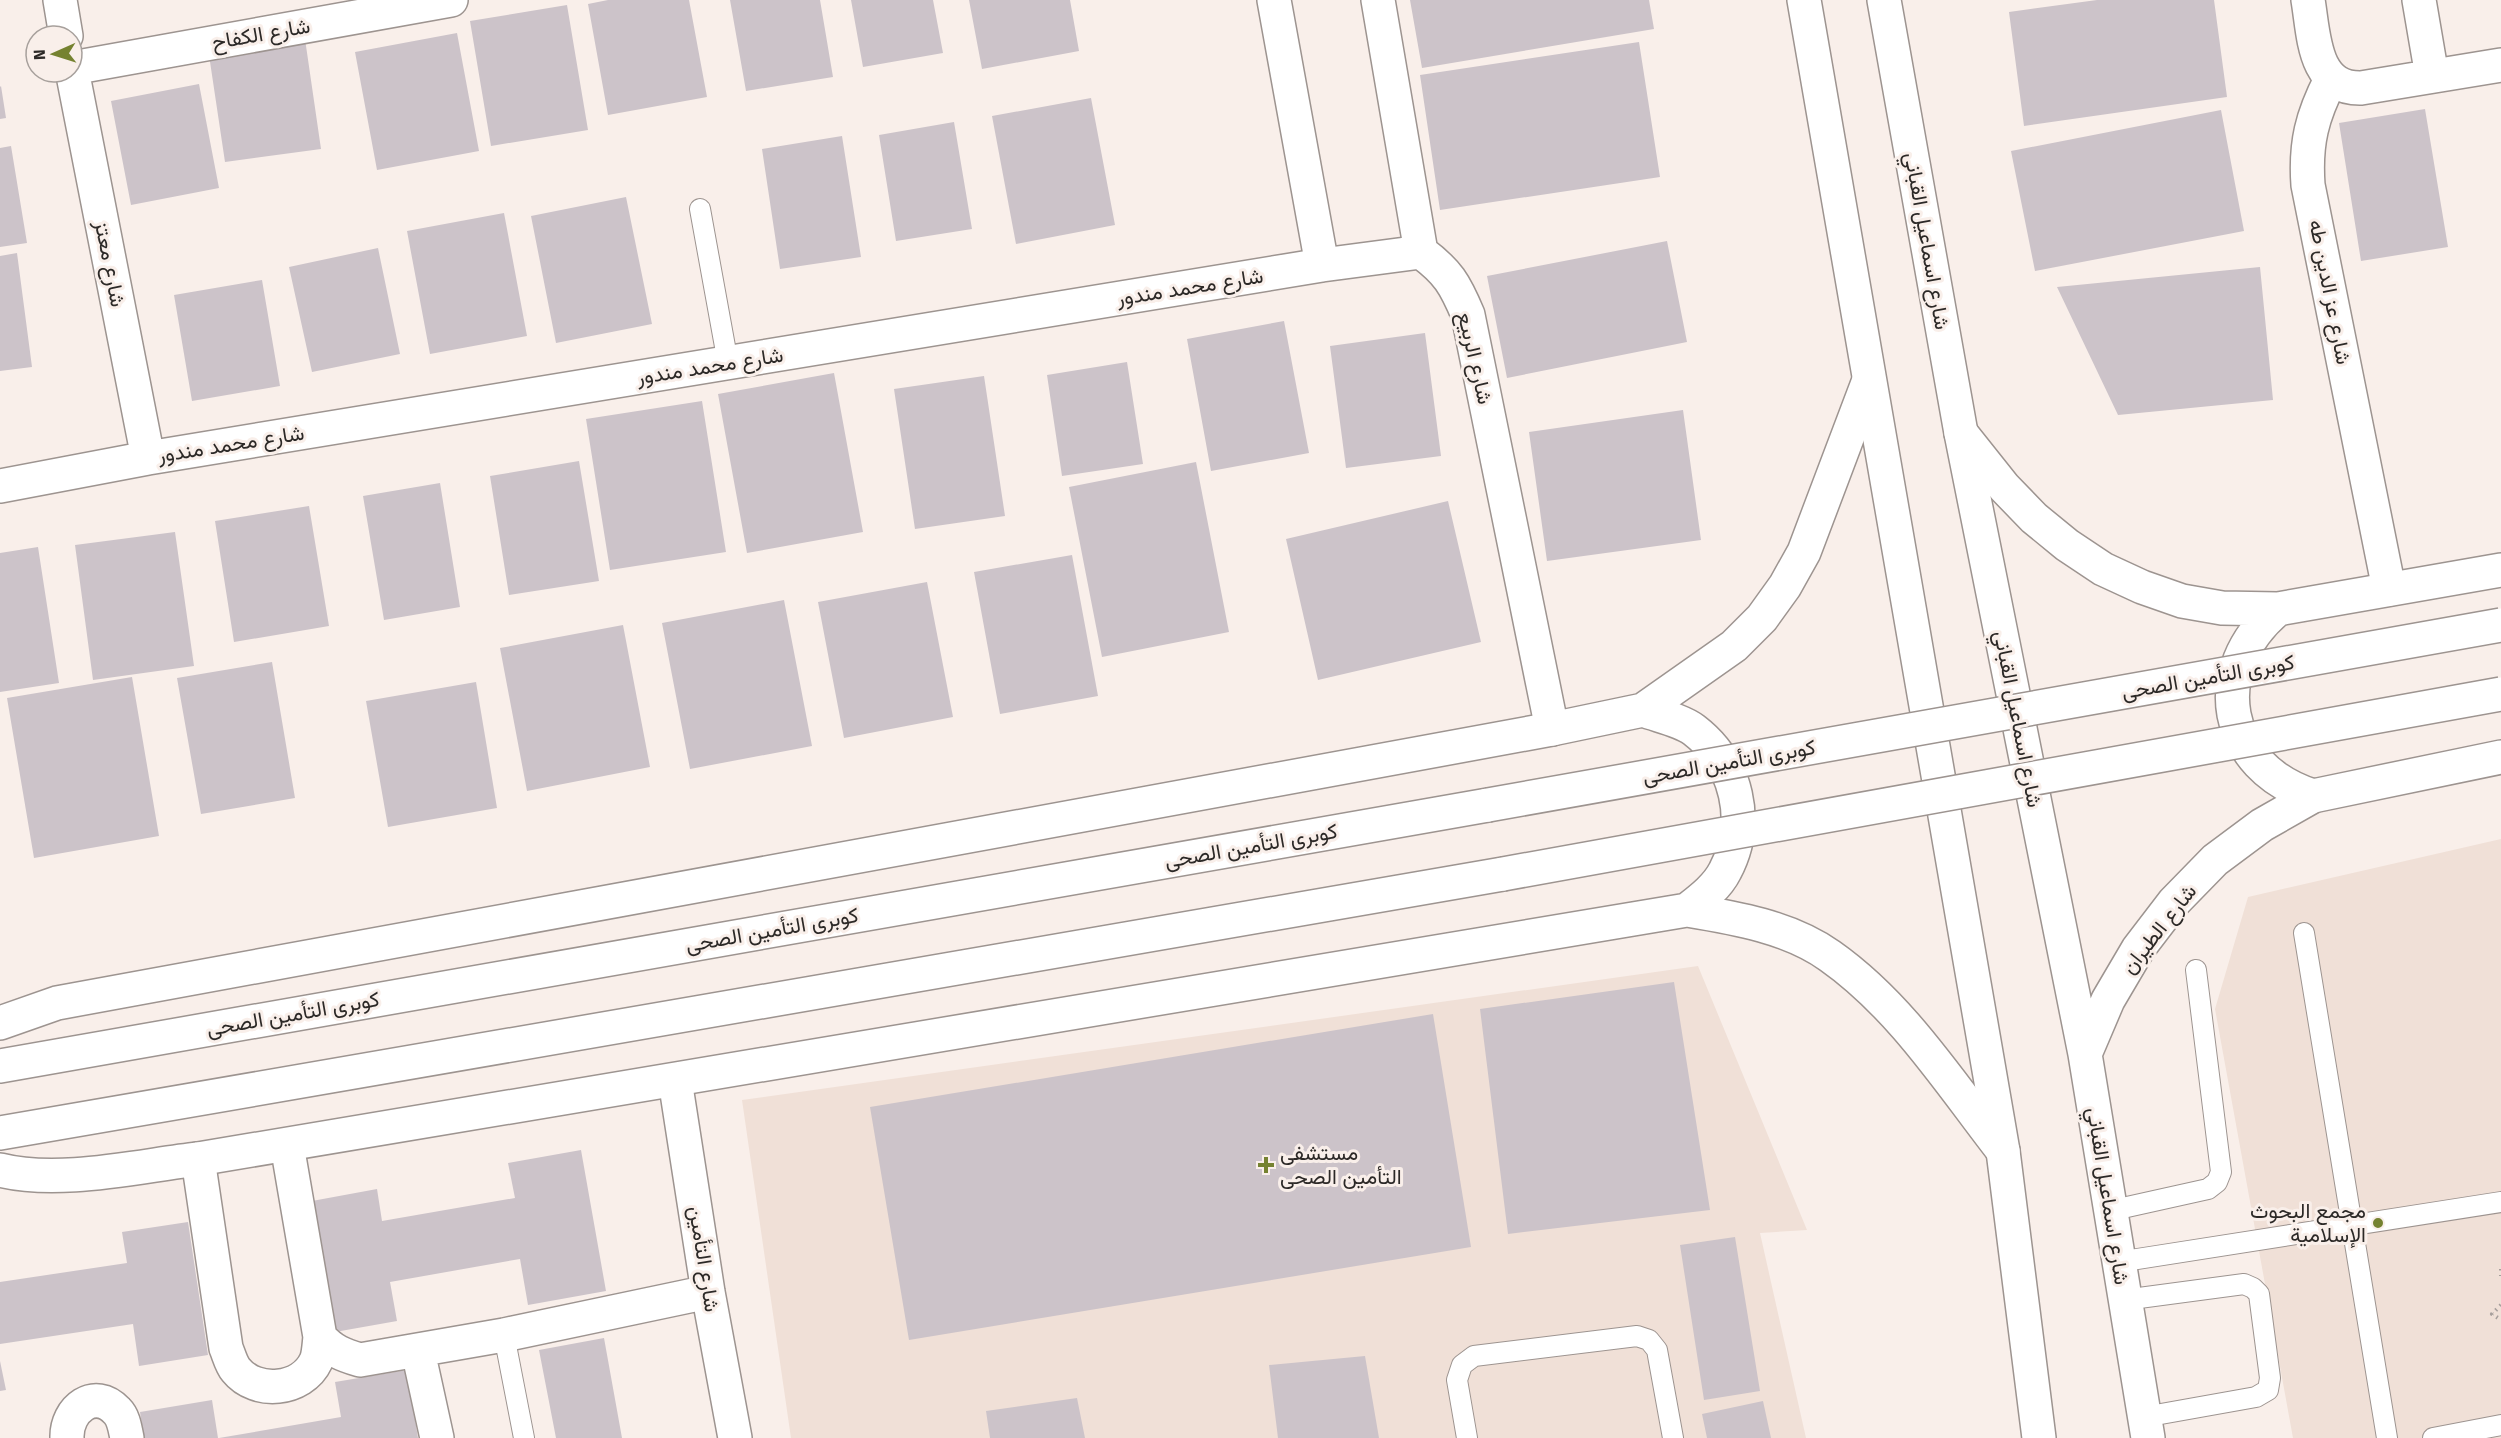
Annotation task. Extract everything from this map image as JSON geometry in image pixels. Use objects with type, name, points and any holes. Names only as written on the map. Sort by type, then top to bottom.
[{"type":"main road","points":[[60,0],[64,24]]},
{"type":"main road","name":"شارع الكفاح","points":[[84,67],[374,7],[451,0]]},
{"type":"main road","points":[[1274,0],[1322,265]]},
{"type":"main road","points":[[1378,0],[1421,252]]},
{"type":"main road","points":[[1804,0],[2003,1151],[2039,1438]]},
{"type":"main road","name":"شارع اسماعيل القباني","points":[[1884,0],[1961,433],[2085,1054],[2146,1428]]},
{"type":"main road","points":[[2308,0],[2315,44],[2322,68],[2331,79],[2349,88],[2501,65]]},
{"type":"main road","points":[[2419,0],[2432,76]]},
{"type":"main road","name":"شارع عز الدين طه","points":[[2331,79],[2312,122],[2306,164],[2308,185],[2389,589]]},
{"type":"main road","name":"شارع معتز","points":[[75,84],[148,458]]},
{"type":"main road","name":"شارع محمد مندور","points":[[0,486],[148,458],[1322,265],[1421,252]]},
{"type":"main road","name":"شارع الربيع","points":[[1421,252],[1444,269],[1458,291],[1468,315],[1552,729]]},
{"type":"main road","points":[[0,1023],[69,1000],[1552,729],[1643,710],[1734,646],[1762,618],[1785,586],[1804,552],[1869,380]]},
{"type":"main road","points":[[1961,433],[2004,487],[2034,518],[2067,545],[2103,568],[2142,587],[2182,601],[2222,608],[2278,609],[2501,570]]},
{"type":"main road","points":[[2278,609],[2261,623],[2238,660],[2233,682],[2232,704],[2245,746],[2258,763],[2283,784],[2313,796]]},
{"type":"main road","name":"كوبرى التأمين الصحى","points":[[0,1066],[2501,626]]},
{"type":"main road","points":[[0,1132],[1503,874],[2501,694]]},
{"type":"main road","points":[[1643,710],[1692,728],[1712,746],[1727,768],[1736,794],[1738,820],[1735,847],[1725,872],[1708,893],[1687,910]]},
{"type":"main road","name":"شارع الطيران","points":[[2085,1054],[2108,1000],[2138,948],[2174,902],[2215,860],[2262,825],[2313,796],[2501,757]]},
{"type":"main road","points":[[0,1170],[21,1175],[70,1175],[198,1159],[1687,910],[1736,918],[1784,933],[1829,955],[1874,993],[1904,1025],[2003,1151]]},
{"type":"main road","name":"شارع التأمين","points":[[675,1080],[708,1292],[735,1438]]},
{"type":"main road","points":[[198,1159],[226,1348],[236,1370],[255,1384],[278,1387],[300,1379],[316,1361],[320,1337],[286,1144]]},
{"type":"main road","points":[[320,1337],[329,1348],[344,1356],[360,1360],[504,1335],[708,1292]]},
{"type":"main road","points":[[418,1351],[437,1438]]},
{"type":"main road","points":[[67,1438],[67,1425],[72,1413],[82,1405],[95,1402],[108,1404],[118,1412],[127,1438]]},
{"type":"lane","points":[[700,209],[728,363]]},
{"type":"lane","points":[[2304,933],[2386,1438]]},
{"type":"lane","points":[[2109,1211],[2208,1189],[2217,1182],[2221,1172],[2196,970]]},
{"type":"lane","points":[[2118,1262],[2501,1202]]},
{"type":"lane","points":[[2124,1300],[2244,1284],[2259,1294],[2270,1378],[2268,1390],[2256,1397],[2146,1428]]},
{"type":"lane","points":[[504,1335],[524,1438]]},
{"type":"lane","points":[[1467,1438],[1456,1380],[1462,1365],[1474,1356],[1637,1336],[1649,1340],[1657,1350],[1673,1438]]},
{"type":"lane","points":[[2433,1438],[2501,1425]]},
{"type":"path","points":[[2501,1269],[2501,1276]]},
{"type":"path","points":[[2501,1305],[2492,1314],[2501,1320]]},
{"type":"shaded area","name":"مجمع البحوث الإسلامية","points":[[2501,839],[2501,1438],[2293,1438],[2215,1009],[2248,897]]},
{"type":"shaded area","name":"مستشفى التأمين الصحى","points":[[1698,966],[1807,1230],[1760,1233],[1806,1438],[791,1438],[742,1100]]},
{"type":"building","points":[[608,0],[689,0],[707,97],[608,115],[588,4]]},
{"type":"building","points":[[730,0],[820,0],[833,77],[746,91]]},
{"type":"building","points":[[851,0],[933,0],[943,53],[863,67]]},
{"type":"building","points":[[969,0],[1070,0],[1079,51],[982,69]]},
{"type":"building","points":[[1410,0],[1649,0],[1654,29],[1422,68]]},
{"type":"building","points":[[2097,0],[2214,0],[2227,97],[2024,126],[2009,12]]},
{"type":"building","points":[[567,5],[588,130],[491,146],[470,21]]},
{"type":"building","points":[[457,33],[479,151],[377,170],[355,52]]},
{"type":"building","points":[[305,39],[321,149],[225,162],[209,55]]},
{"type":"building","points":[[1639,42],[1660,177],[1440,210],[1420,75]]},
{"type":"building","points":[[199,84],[219,188],[131,205],[111,101]]},
{"type":"building","points":[[0,87],[6,118],[0,119]]},
{"type":"building","points":[[1091,98],[1115,225],[1016,244],[992,116]]},
{"type":"building","points":[[2425,109],[2448,247],[2361,261],[2339,123]]},
{"type":"building","points":[[2221,110],[2244,231],[2035,271],[2011,151]]},
{"type":"building","points":[[954,122],[972,229],[896,241],[879,135]]},
{"type":"building","points":[[842,136],[861,257],[780,269],[762,149]]},
{"type":"building","points":[[11,146],[27,243],[0,247],[0,148]]},
{"type":"building","points":[[626,197],[652,324],[556,343],[531,216]]},
{"type":"building","points":[[504,213],[527,336],[430,354],[407,231]]},
{"type":"building","points":[[1667,241],[1687,342],[1507,378],[1487,276]]},
{"type":"building","points":[[378,248],[400,354],[312,372],[289,267]]},
{"type":"building","points":[[17,253],[32,367],[0,371],[0,256]]},
{"type":"building","points":[[2260,267],[2273,400],[2118,415],[2057,287]]},
{"type":"building","points":[[262,280],[280,386],[192,401],[174,295]]},
{"type":"building","points":[[1284,321],[1309,453],[1211,471],[1187,339]]},
{"type":"building","points":[[1425,333],[1441,456],[1346,468],[1330,346]]},
{"type":"building","points":[[1127,362],[1143,464],[1062,476],[1047,375]]},
{"type":"building","points":[[834,373],[863,532],[747,553],[718,394]]},
{"type":"building","points":[[984,376],[1005,516],[915,529],[894,389]]},
{"type":"building","points":[[702,401],[726,552],[610,570],[586,419]]},
{"type":"building","points":[[1683,410],[1701,540],[1547,561],[1529,432]]},
{"type":"building","points":[[579,461],[599,581],[509,595],[490,476]]},
{"type":"building","points":[[1196,462],[1229,632],[1102,657],[1069,487]]},
{"type":"building","points":[[440,483],[460,607],[384,620],[363,496]]},
{"type":"building","points":[[1448,501],[1481,642],[1318,680],[1286,539]]},
{"type":"building","points":[[309,506],[329,626],[234,642],[215,521]]},
{"type":"building","points":[[175,532],[194,666],[93,680],[75,545]]},
{"type":"building","points":[[38,547],[59,683],[0,692],[0,553]]},
{"type":"building","points":[[1072,555],[1098,696],[1000,714],[974,572]]},
{"type":"building","points":[[927,582],[953,717],[844,738],[818,602]]},
{"type":"building","points":[[784,600],[812,746],[690,769],[662,623]]},
{"type":"building","points":[[623,625],[650,767],[527,791],[500,648]]},
{"type":"building","points":[[272,662],[295,798],[201,814],[177,678]]},
{"type":"building","points":[[132,677],[159,836],[34,858],[7,698]]},
{"type":"building","points":[[476,682],[497,808],[388,827],[366,701]]},
{"type":"building","points":[[1674,982],[1710,1210],[1508,1234],[1480,1009]]},
{"type":"building","points":[[1433,1014],[1471,1247],[909,1340],[870,1107]]},
{"type":"building","points":[[581,1150],[606,1291],[528,1305],[520,1259],[390,1282],[397,1321],[335,1332],[312,1201],[377,1189],[382,1221],[515,1198],[508,1163]]},
{"type":"building","points":[[188,1222],[208,1355],[139,1366],[133,1324],[0,1344],[0,1282],[127,1263],[122,1232]]},
{"type":"building","points":[[1735,1237],[1760,1391],[1704,1400],[1680,1245]]},
{"type":"building","points":[[604,1338],[622,1438],[556,1438],[539,1350]]},
{"type":"building","points":[[1365,1356],[1379,1438],[1278,1438],[1269,1365]]},
{"type":"building","points":[[0,1361],[6,1390],[0,1391]]},
{"type":"building","points":[[407,1370],[418,1438],[219,1438],[341,1417],[335,1382]]},
{"type":"building","points":[[1077,1398],[1085,1438],[990,1438],[986,1411]]},
{"type":"building","points":[[212,1400],[218,1438],[144,1438],[140,1412]]},
{"type":"building","points":[[1763,1401],[1771,1438],[1707,1438],[1702,1414]]},
{"type":"place","name":"مستشفى التأمين الصحى","points":[[1266,1165]]},
{"type":"place","name":"مجمع البحوث الإسلامية","points":[[2378,1223]]}]
